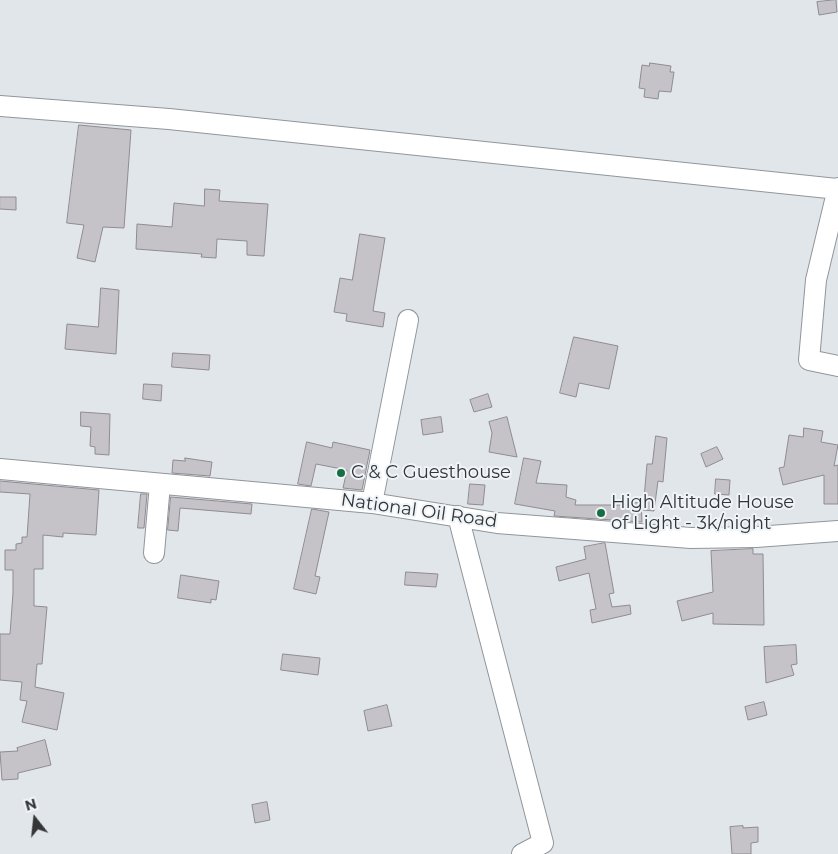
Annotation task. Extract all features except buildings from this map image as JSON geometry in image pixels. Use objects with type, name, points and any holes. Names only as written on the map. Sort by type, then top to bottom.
[{"type":"street","points":[[0,106],[169,119],[838,189],[816,280],[809,360],[838,366]]},
{"type":"street","points":[[372,503],[408,320]]},
{"type":"street","name":"National Oil Road","points":[[0,469],[372,503],[497,522],[690,538],[756,538],[838,531]]},
{"type":"street","points":[[154,553],[160,484]]},
{"type":"street","points":[[458,516],[543,843],[522,854]]},
{"type":"place","name":"C & C Guesthouse","points":[[341,473]]},
{"type":"place","name":"High Altitude House of Light - 3k/night","points":[[601,513]]}]
